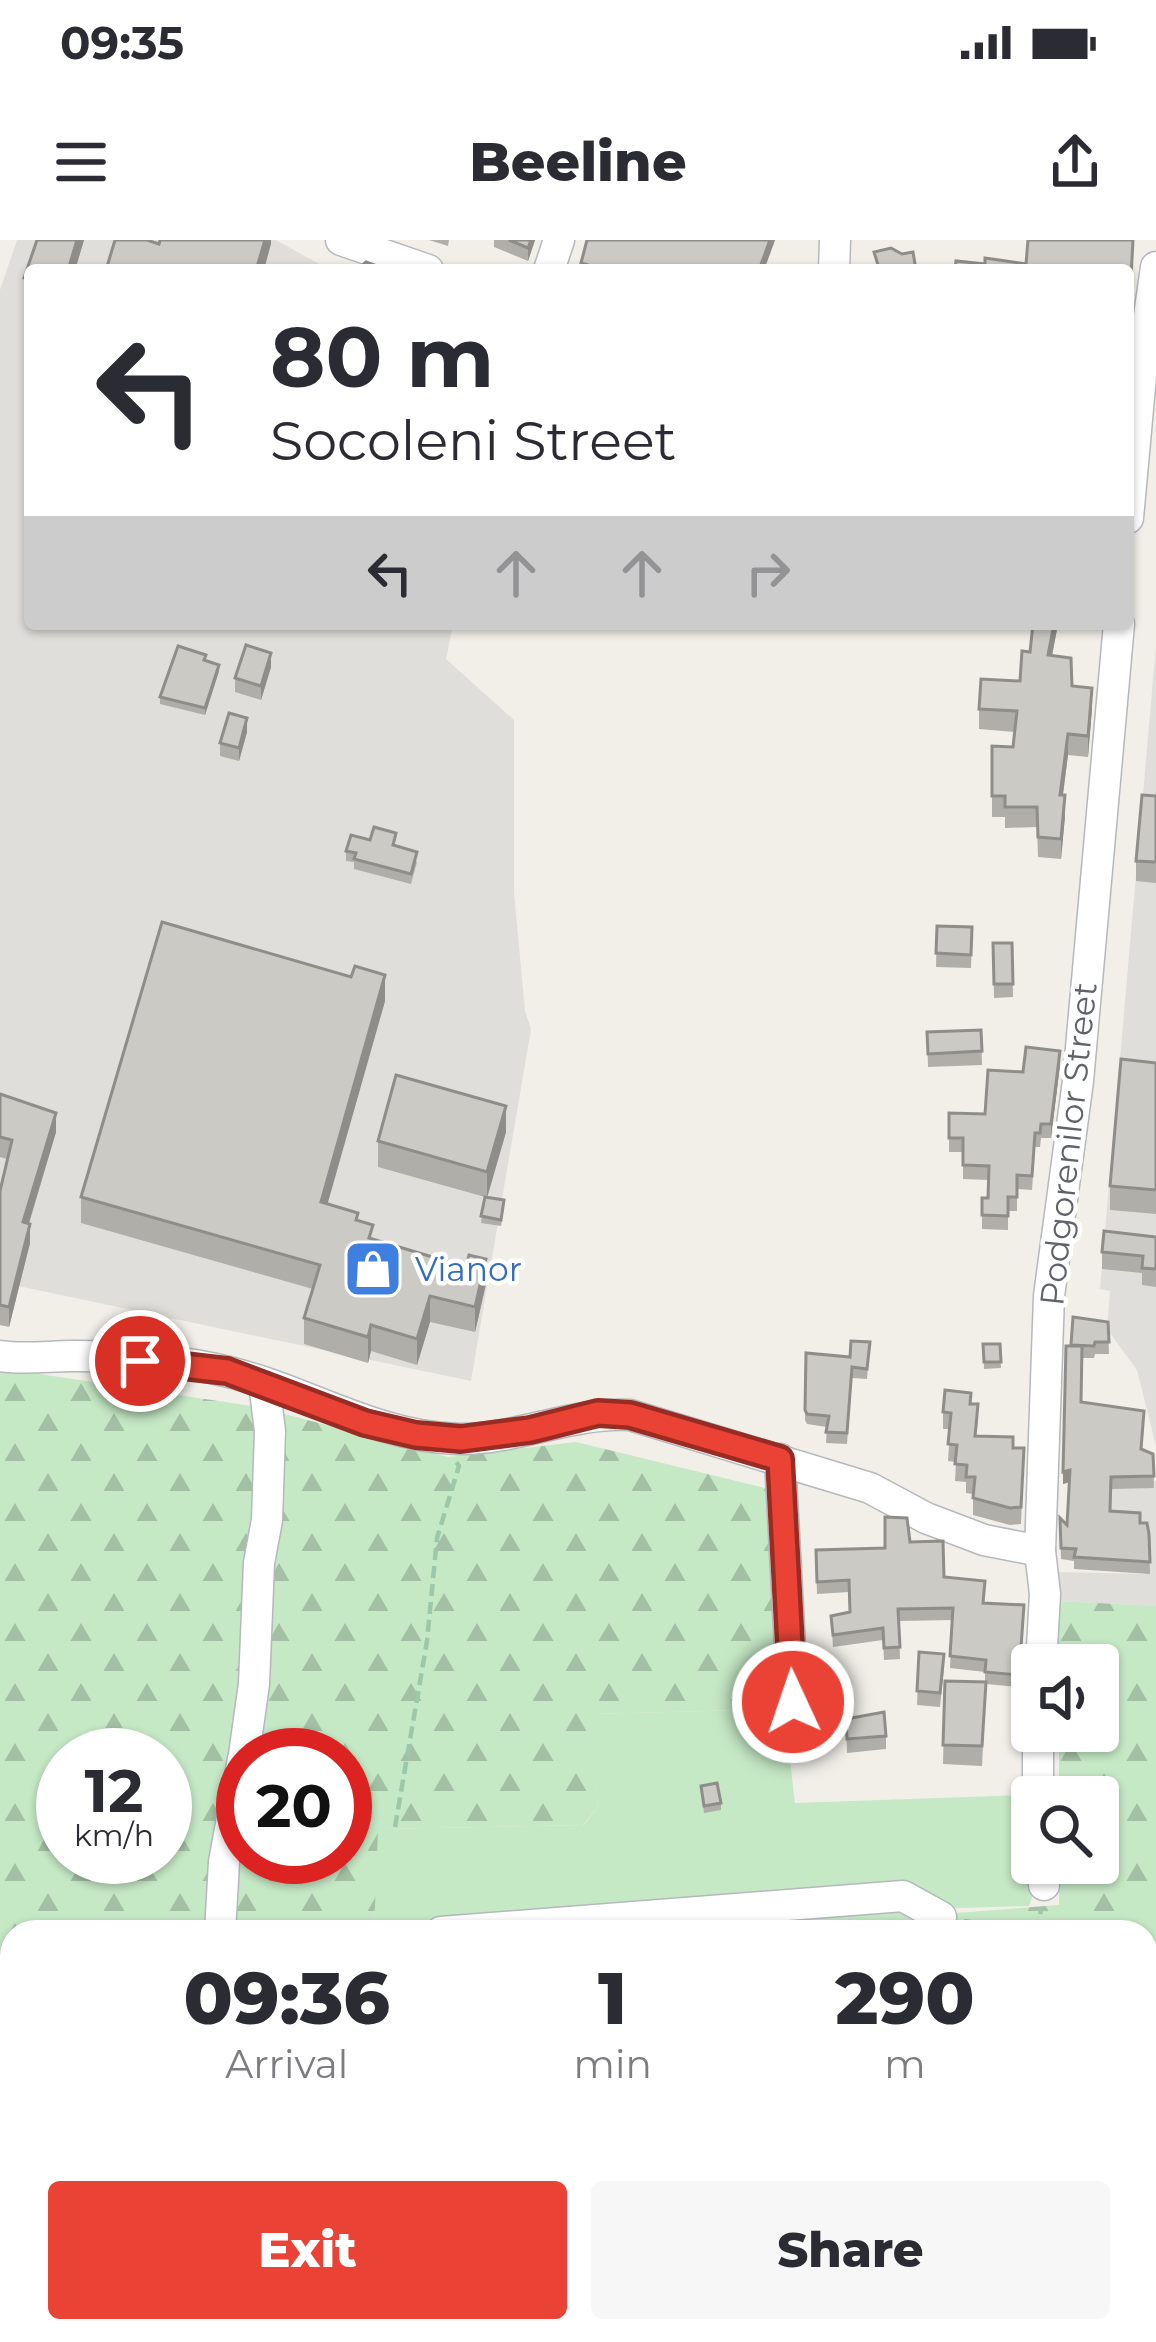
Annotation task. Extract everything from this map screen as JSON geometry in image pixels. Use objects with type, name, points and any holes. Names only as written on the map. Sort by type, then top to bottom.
[{"type":"street","points":[[353,242],[412,264]]},
{"type":"street","points":[[1135,364],[1156,267]]},
{"type":"street","name":"Podgorenilor Street","points":[[1042,1644],[1045,1594],[1040,1551],[1049,1295],[1078,1082],[1118,630]]},
{"type":"street","points":[[0,1355],[169,1363],[227,1371],[365,1423],[439,1437],[505,1435],[598,1413],[630,1415],[871,1488],[926,1518],[984,1540],[1040,1551]]},
{"type":"street","points":[[247,1728],[259,1563],[267,1520],[269,1431],[264,1383]]},
{"type":"street","points":[[780,1459],[793,1702]]},
{"type":"street","points":[[221,1920],[223,1884]]},
{"type":"street","points":[[691,1920],[903,1896],[941,1917]]},
{"type":"path","points":[[395,1827],[427,1640],[437,1538],[459,1466],[439,1437]]},
{"type":"path","points":[[941,1917],[962,1920]]},
{"type":"shaded area","points":[[17,240],[276,240],[319,264],[24,264],[24,630],[452,630],[446,659],[514,720],[514,892],[525,1011],[531,1029],[471,1381],[18,1286],[5,1326],[0,1325],[0,290]]},
{"type":"shaded area","points":[[1156,645],[1156,1446],[1137,1370],[1107,1329],[1110,1291],[1100,1289]]},
{"type":"shaded area","points":[[1156,1481],[1156,1606],[1058,1601],[1058,1572],[1149,1574],[1149,1536],[1103,1522],[1105,1482]]},
{"type":"green space","points":[[0,1368],[258,1407],[448,1457],[576,1442],[765,1488],[784,1709],[592,1714],[598,1807],[583,1825],[378,1829],[374,1920],[0,1920]]},
{"type":"green space","points":[[1058,1601],[1156,1606],[1156,1920],[931,1920],[930,1915],[1059,1905],[1059,1884],[1119,1884],[1119,1776],[1059,1776],[1059,1752],[1119,1752],[1119,1644],[1058,1644]]},
{"type":"green space","points":[[784,1709],[795,1803],[1011,1795],[1011,1884],[1036,1885],[1029,1906],[926,1909],[927,1920],[374,1920],[377,1829],[584,1825],[598,1807],[591,1714]]},
{"type":"building","points":[[37,240],[77,240],[70,264],[29,264]]},
{"type":"building","points":[[115,240],[159,244],[160,240],[265,240],[258,264],[108,264]]},
{"type":"building","points":[[587,240],[770,240],[761,264],[581,263]]},
{"type":"building","points":[[1028,240],[1133,240],[1132,264],[1026,264]]},
{"type":"building","points":[[891,248],[902,254],[913,252],[915,264],[878,264],[874,252]]},
{"type":"building","points":[[985,258],[1026,264],[985,264]]},
{"type":"building","points":[[1032,630],[1053,630],[1048,655],[1071,658],[1072,686],[1092,688],[1088,736],[1068,734],[1060,795],[1065,795],[1061,839],[1038,837],[1037,807],[1005,807],[1005,796],[992,796],[992,746],[1013,747],[1017,711],[979,709],[981,679],[1020,681],[1022,651],[1030,652]]},
{"type":"building","points":[[246,645],[271,653],[261,686],[235,678]]},
{"type":"building","points":[[178,646],[206,655],[204,660],[219,665],[205,708],[160,697]]},
{"type":"building","points":[[229,713],[247,718],[239,748],[220,743]]},
{"type":"building","points":[[1142,795],[1156,796],[1156,862],[1136,861]]},
{"type":"building","points":[[374,827],[396,833],[393,845],[417,852],[411,874],[354,859],[356,853],[346,851],[351,835],[370,840]]},
{"type":"building","points":[[162,922],[351,977],[355,966],[385,975],[321,1202],[358,1213],[356,1220],[373,1225],[369,1238],[466,1267],[469,1255],[486,1259],[475,1307],[430,1296],[417,1339],[371,1325],[368,1337],[304,1318],[320,1265],[81,1197]]},
{"type":"building","points":[[937,926],[972,927],[971,955],[936,953]]},
{"type":"building","points":[[993,943],[1012,943],[1013,984],[994,984]]},
{"type":"building","points":[[981,1030],[982,1051],[928,1054],[927,1032]]},
{"type":"building","points":[[1026,1047],[1060,1051],[1051,1124],[1041,1124],[1040,1133],[1035,1133],[1032,1176],[1017,1175],[1017,1197],[1008,1197],[1008,1216],[982,1215],[989,1166],[963,1165],[963,1138],[949,1138],[949,1113],[985,1114],[988,1070],[1023,1072]]},
{"type":"building","points":[[1121,1059],[1156,1063],[1156,1190],[1110,1186]]},
{"type":"building","points":[[396,1075],[506,1106],[487,1172],[378,1141]]},
{"type":"building","points":[[0,1094],[56,1113],[23,1222],[30,1224],[9,1307],[0,1305],[0,1191],[12,1140],[0,1137]]},
{"type":"building","points":[[485,1197],[504,1200],[501,1220],[481,1216]]},
{"type":"building","points":[[1104,1231],[1156,1237],[1156,1269],[1142,1268],[1143,1256],[1102,1252]]},
{"type":"building","points":[[1073,1317],[1108,1322],[1109,1342],[1071,1345]]},
{"type":"building","points":[[851,1341],[870,1342],[867,1369],[852,1367],[847,1433],[826,1432],[829,1416],[805,1410],[806,1353],[850,1357]]},
{"type":"building","points":[[983,1344],[1000,1344],[1001,1362],[984,1362]]},
{"type":"building","points":[[1066,1346],[1082,1346],[1081,1402],[1144,1411],[1141,1449],[1153,1454],[1154,1476],[1111,1477],[1110,1511],[1140,1513],[1140,1523],[1147,1523],[1150,1562],[1074,1557],[1076,1549],[1061,1548],[1060,1518],[1067,1525],[1070,1470],[1063,1472]]},
{"type":"building","points":[[945,1390],[971,1393],[970,1404],[978,1404],[975,1436],[1013,1437],[1013,1448],[1024,1448],[1021,1507],[973,1498],[975,1477],[966,1477],[967,1465],[955,1464],[957,1445],[948,1444],[951,1413],[943,1412]]},
{"type":"building","points":[[885,1517],[907,1518],[910,1542],[943,1541],[944,1577],[985,1581],[983,1603],[1024,1605],[1021,1644],[1011,1644],[1011,1674],[985,1672],[986,1660],[950,1656],[953,1608],[898,1609],[900,1647],[884,1648],[883,1628],[833,1635],[831,1616],[850,1612],[849,1580],[817,1582],[816,1550],[885,1548]]},
{"type":"building","points":[[919,1652],[944,1654],[940,1693],[917,1691]]},
{"type":"building","points":[[945,1681],[986,1682],[982,1746],[943,1745]]},
{"type":"building","points":[[884,1712],[886,1736],[847,1739],[846,1719]]},
{"type":"building","points":[[717,1783],[721,1803],[704,1806],[701,1786]]},
{"type":"place","name":"Vianor","points":[[373,1269]]},
{"type":"route","points":[[140,1361],[227,1371],[365,1423],[416,1435],[461,1439],[505,1435],[575,1416],[630,1415],[780,1459],[793,1702]]}]
